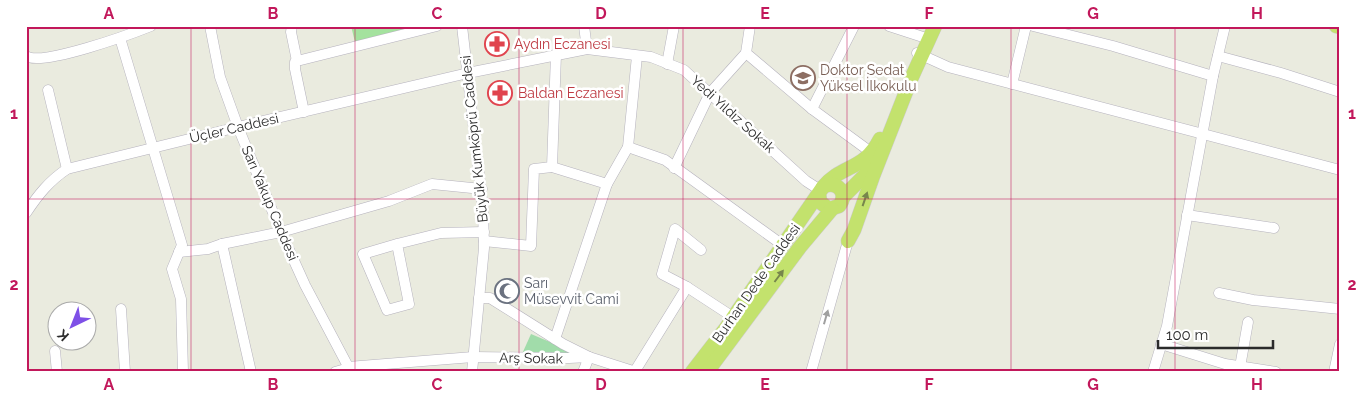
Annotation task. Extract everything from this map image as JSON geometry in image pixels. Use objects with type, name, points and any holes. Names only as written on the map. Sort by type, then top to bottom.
[{"type":"main road","points":[[848,241],[854,230],[881,136],[927,34],[935,26]]},
{"type":"main road","points":[[1336,26],[1340,27]]},
{"type":"main road","points":[[848,241],[850,222],[843,198],[841,189],[830,184],[821,190],[819,198],[822,205],[832,209],[839,206],[843,198],[861,180],[876,155]]},
{"type":"main road","name":"Burhan Dede Caddesi","points":[[692,372],[784,246],[821,190],[838,174],[876,155]]},
{"type":"main road","name":"Burhan Dede Caddesi","points":[[707,372],[800,247],[832,209]]},
{"type":"street","points":[[26,56],[30,58],[50,58],[120,38],[151,26]]},
{"type":"street","name":"Sarı Yakup Caddesi","points":[[210,26],[220,77],[238,127],[281,232],[349,369]]},
{"type":"street","points":[[292,26],[291,32],[297,61],[295,62],[295,69],[304,112]]},
{"type":"street","points":[[297,61],[437,26]]},
{"type":"street","name":"Büyük Kumköprü Caddesi","points":[[462,26],[464,74],[482,189],[484,236],[472,372]]},
{"type":"street","points":[[584,26],[587,49]]},
{"type":"street","points":[[667,64],[674,26]]},
{"type":"street","points":[[674,168],[710,94],[746,53],[750,26]]},
{"type":"street","points":[[812,109],[854,26]]},
{"type":"street","points":[[889,26],[927,34]]},
{"type":"street","points":[[1012,84],[1026,26]]},
{"type":"street","points":[[1032,26],[1113,46],[1213,76]]},
{"type":"street","points":[[1153,372],[1166,326],[1186,214],[1224,26]]},
{"type":"street","points":[[120,38],[182,245],[172,269],[181,299],[183,372]]},
{"type":"street","name":"Yedi Yıldız Sokak","points":[[464,74],[587,49],[651,57],[684,70],[806,181],[821,190]]},
{"type":"street","points":[[746,53],[812,109],[876,155]]},
{"type":"street","points":[[552,167],[556,54]]},
{"type":"street","points":[[919,54],[948,67],[1340,170]]},
{"type":"street","points":[[555,339],[607,184],[628,147],[637,56]]},
{"type":"street","points":[[1218,56],[1281,73],[1340,92]]},
{"type":"street","name":"Üçler Caddesi","points":[[26,213],[37,196],[53,179],[67,170],[238,127],[464,74]]},
{"type":"street","points":[[48,90],[67,170]]},
{"type":"street","points":[[628,147],[665,160],[784,246]]},
{"type":"street","points":[[397,244],[409,304],[387,310],[364,254],[397,244],[441,233],[484,236],[531,246],[534,169],[552,167],[607,184]]},
{"type":"street","points":[[179,252],[208,248],[281,232],[389,201],[432,184],[482,189]]},
{"type":"street","points":[[26,200],[37,196]]},
{"type":"street","points":[[1186,214],[1274,228]]},
{"type":"street","points":[[700,250],[675,229],[662,274],[688,287],[733,317]]},
{"type":"street","points":[[811,372],[848,241]]},
{"type":"street","points":[[222,244],[251,372]]},
{"type":"street","points":[[479,298],[490,298],[555,339],[585,354],[636,371],[688,287]]},
{"type":"street","points":[[1219,293],[1253,300],[1340,309]]},
{"type":"street","points":[[121,308],[125,372]]},
{"type":"street","points":[[1240,367],[1248,322]]},
{"type":"street","points":[[1161,344],[1225,364],[1276,372]]},
{"type":"street","points":[[1334,372],[1340,344]]},
{"type":"street","points":[[55,351],[57,372]]},
{"type":"street","points":[[583,372],[585,354]]},
{"type":"street","name":"Arş Sokak","points":[[335,372],[473,357],[569,358],[585,354]]},
{"type":"green space","points":[[351,26],[402,26],[403,31],[355,42]]},
{"type":"green space","points":[[531,334],[569,350],[570,354],[522,354]]},
{"type":"place","name":"Aydın Eczanesi","points":[[497,44]]},
{"type":"place","name":"Doktor Sedat Yüksel İlkokulu","points":[[803,78]]},
{"type":"place","name":"Baldan Eczanesi","points":[[500,93]]},
{"type":"place","name":"Sarı Müsevvit Cami","points":[[507,291]]}]
